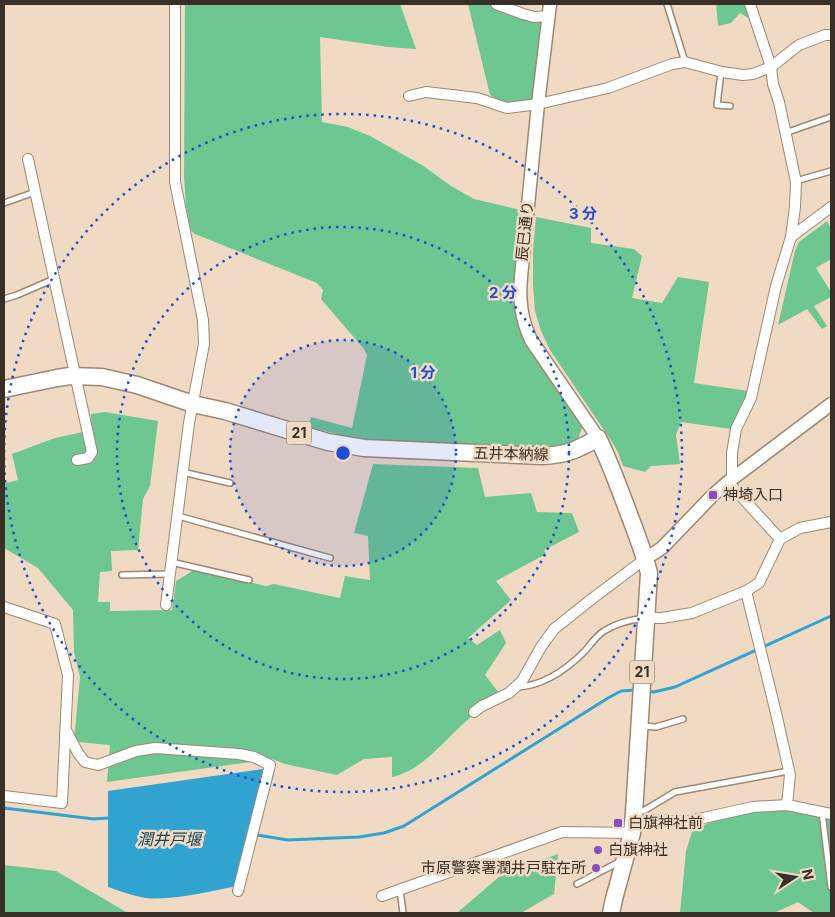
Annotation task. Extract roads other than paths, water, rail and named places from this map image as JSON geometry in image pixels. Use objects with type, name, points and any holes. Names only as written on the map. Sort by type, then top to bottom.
[{"type":"main road","name":"五井本納線","points":[[4,389],[57,378],[76,376],[102,377],[154,390],[193,404],[225,411],[328,442],[364,448],[554,456],[578,450],[598,438]]},
{"type":"main road","name":"21","points":[[598,438],[613,471],[649,573],[633,824],[611,913]]},
{"type":"street","points":[[166,605],[189,423],[204,344],[203,320],[175,182],[175,4]]},
{"type":"street","points":[[496,4],[534,17],[550,10]]},
{"type":"street","points":[[750,4],[770,67],[796,182],[795,207],[791,237],[776,286],[750,398],[736,428],[730,480],[780,539]]},
{"type":"street","name":"辰巳通り","points":[[550,10],[538,104],[520,291],[522,317],[531,340],[598,438]]},
{"type":"street","points":[[409,96],[426,92],[477,98],[507,108],[538,104],[608,88],[672,64],[685,62],[722,72],[748,75],[770,67],[799,45],[825,35],[831,35]]},
{"type":"street","points":[[28,159],[92,452],[88,458],[77,460]]},
{"type":"street","points":[[791,237],[831,207]]},
{"type":"street","points":[[474,712],[482,706],[509,694],[522,682],[544,642],[554,629],[662,548],[730,480],[831,404]]},
{"type":"street","points":[[646,618],[662,618],[692,613],[746,590],[759,583],[780,539],[800,528],[831,522]]},
{"type":"street","points":[[746,590],[790,775],[788,805]]},
{"type":"street","points":[[4,607],[55,624],[68,675],[62,803],[4,796]]},
{"type":"street","points":[[66,730],[85,762],[98,765],[136,751],[155,748],[238,754],[254,757],[270,765],[238,891]]},
{"type":"street","points":[[382,896],[562,832],[657,820],[686,822],[753,807],[788,805],[827,812]]},
{"type":"lane","points":[[667,4],[685,62]]},
{"type":"lane","points":[[722,72],[717,105],[730,106]]},
{"type":"lane","points":[[784,133],[831,117]]},
{"type":"lane","points":[[796,182],[831,171]]},
{"type":"lane","points":[[4,203],[35,192]]},
{"type":"lane","points":[[4,298],[54,279]]},
{"type":"lane","points":[[182,472],[230,483]]},
{"type":"lane","points":[[178,516],[330,558]]},
{"type":"lane","points":[[171,562],[249,580]]},
{"type":"lane","points":[[122,574],[169,574]]},
{"type":"lane","points":[[517,687],[528,686],[550,678],[568,666],[596,637],[614,626],[646,618]]},
{"type":"lane","points":[[639,726],[656,727],[683,719]]},
{"type":"lane","points":[[633,824],[645,810],[675,792],[789,771]]},
{"type":"lane","points":[[827,812],[831,888]]},
{"type":"lane","points":[[577,884],[626,858]]},
{"type":"lane","points":[[400,890],[403,913]]},
{"type":"water","name":"潤井戸堰","points":[[270,768],[275,770],[243,885],[181,897],[157,899],[136,896],[108,887],[108,791]]},
{"type":"waterway","points":[[647,691],[654,692],[675,687],[831,616]]},
{"type":"waterway","points":[[257,835],[288,840],[359,837],[384,833],[404,826],[608,698],[621,691],[636,690]]},
{"type":"waterway","points":[[4,808],[94,819],[108,818]]},
{"type":"place","name":"神埼入口","points":[[713,495]]},
{"type":"place","name":"白旗神社前","points":[[618,823]]},
{"type":"place","name":"白旗神社","points":[[598,850]]},
{"type":"place","name":"市原警察署潤井戸駐在所","points":[[596,868]]}]
